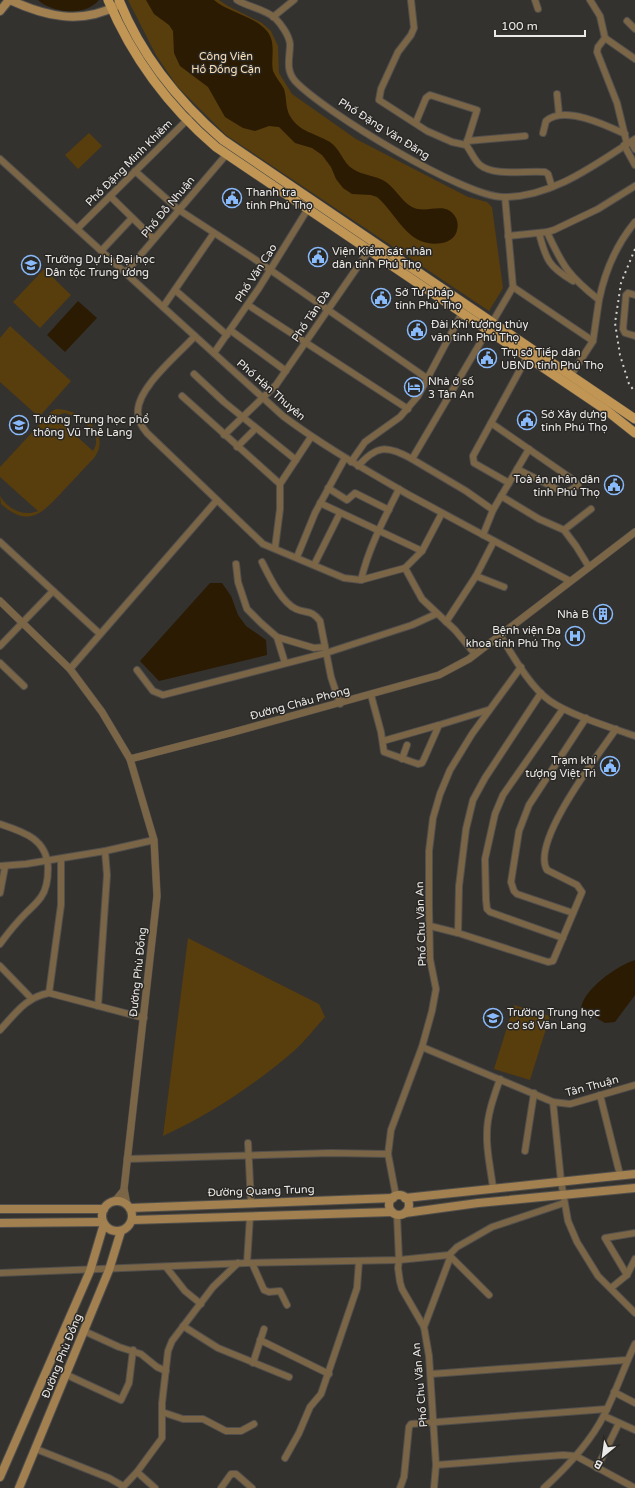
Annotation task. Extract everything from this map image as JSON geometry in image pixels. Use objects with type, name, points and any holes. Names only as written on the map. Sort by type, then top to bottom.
[{"type":"main road","points":[[0,11],[9,0],[41,12],[68,17],[88,16],[110,4],[120,2],[154,64],[173,90],[194,113],[232,148],[310,206]]},
{"type":"main road","points":[[110,4],[149,74],[165,97],[187,120],[226,155],[310,206],[490,327],[571,375],[612,402],[635,420]]},
{"type":"main road","points":[[371,247],[462,313],[490,327],[527,357],[606,410],[635,433]]},
{"type":"main road","points":[[606,410],[612,402]]},
{"type":"main road","name":"Đường Quang Trung","points":[[128,1206],[398,1197],[635,1174]]},
{"type":"main road","points":[[132,1220],[398,1213],[564,1199],[635,1188]]},
{"type":"main road","points":[[398,1197],[408,1205],[398,1213],[389,1206],[398,1197]]},
{"type":"main road","points":[[0,1223],[104,1223],[112,1230],[121,1231],[128,1227],[132,1220],[128,1206],[121,1202],[115,1201],[108,1204],[104,1209],[104,1223]]},
{"type":"main road","points":[[0,1210],[104,1209]]},
{"type":"main road","name":"Đường Phù Đổng","points":[[0,1477],[90,1271],[104,1223]]},
{"type":"main road","name":"Đường Phù Đổng","points":[[19,1488],[67,1375],[109,1270],[121,1231]]},
{"type":"street","name":"Phố Đặng Văn Đăng","points":[[237,0],[274,17],[283,28],[290,42],[288,61],[292,77],[306,90],[353,124],[420,164],[477,192],[505,198]]},
{"type":"street","points":[[274,17],[294,0]]},
{"type":"street","points":[[411,0],[414,28],[411,35],[398,52],[379,97],[382,103],[416,122],[436,136],[466,143],[525,136]]},
{"type":"street","points":[[535,0],[538,9]]},
{"type":"street","points":[[590,0],[600,16],[605,38],[635,59]]},
{"type":"street","points":[[627,21],[635,29]]},
{"type":"street","points":[[605,38],[598,47],[597,52],[617,103],[625,134],[635,150]]},
{"type":"street","points":[[557,94],[559,114]]},
{"type":"street","points":[[416,122],[426,98],[430,95],[477,110],[466,143],[476,161],[485,168],[511,172],[545,172],[548,174],[552,187]]},
{"type":"street","name":"Phố Đặng Minh Khiêm","points":[[78,228],[194,113]]},
{"type":"street","points":[[543,133],[546,120],[559,114],[590,119],[625,134]]},
{"type":"street","points":[[629,142],[635,165]]},
{"type":"street","points":[[412,459],[513,287],[505,198],[552,187],[583,172],[629,142]]},
{"type":"street","name":"Phố Đỗ Nhuận","points":[[126,272],[226,155]]},
{"type":"street","name":"Phố Hàn Thuyên","points":[[0,159],[264,398],[311,437],[351,462],[442,513],[570,581]]},
{"type":"street","points":[[136,171],[179,210],[270,270],[428,379]]},
{"type":"street","points":[[508,236],[547,232],[598,209],[635,186]]},
{"type":"street","points":[[110,196],[154,239]]},
{"type":"street","name":"Phố Văn Cao","points":[[214,353],[248,304],[310,206]]},
{"type":"street","points":[[102,250],[132,218]]},
{"type":"street","points":[[571,375],[593,341],[603,280],[610,261],[623,238],[635,222]]},
{"type":"street","points":[[547,232],[560,260],[580,285]]},
{"type":"street","points":[[163,307],[214,233]]},
{"type":"street","points":[[539,233],[544,254],[548,261],[563,274],[599,300]]},
{"type":"street","name":"Phố Tản Đà","points":[[224,434],[264,398],[286,371],[371,247]]},
{"type":"street","points":[[513,287],[593,341]]},
{"type":"street","points":[[175,290],[229,332],[286,371]]},
{"type":"street","points":[[635,295],[626,295],[623,329],[625,333],[635,336]]},
{"type":"street","points":[[248,304],[408,409]]},
{"type":"street","points":[[351,462],[365,442],[400,417],[408,409],[428,379],[462,313]]},
{"type":"street","points":[[195,336],[145,389],[139,401],[138,414],[141,425],[147,433],[257,539],[344,578],[361,580],[405,568],[422,551],[442,513]]},
{"type":"street","points":[[509,483],[472,461],[473,456],[527,357]]},
{"type":"street","points":[[194,374],[255,429],[296,460]]},
{"type":"street","points":[[182,396],[280,484]]},
{"type":"street","points":[[491,423],[572,479],[578,485],[568,492],[561,491],[517,469]]},
{"type":"street","points":[[237,447],[255,429]]},
{"type":"street","points":[[275,548],[280,509],[280,484],[311,437]]},
{"type":"street","points":[[358,466],[375,450],[385,449],[403,454],[466,491],[493,510]]},
{"type":"street","points":[[483,535],[493,510],[529,449]]},
{"type":"street","points":[[297,557],[320,503],[345,458]]},
{"type":"street","points":[[328,488],[347,500],[355,492],[389,510]]},
{"type":"street","points":[[361,580],[366,561],[378,530],[399,489]]},
{"type":"street","points":[[501,496],[538,518],[564,530],[589,567]]},
{"type":"street","points":[[70,669],[217,500]]},
{"type":"street","points":[[320,503],[422,551]]},
{"type":"street","points":[[564,530],[591,509]]},
{"type":"street","points":[[314,565],[340,513]]},
{"type":"street","name":"Đường Châu Phong","points":[[130,759],[340,704],[439,676],[475,654],[635,532]]},
{"type":"street","points":[[446,622],[476,576],[494,541]]},
{"type":"street","points":[[1,543],[100,634]]},
{"type":"street","points":[[262,562],[276,589],[291,606],[314,614],[320,621],[340,704]]},
{"type":"street","points":[[236,564],[238,582],[247,609],[277,637],[326,650]]},
{"type":"street","points":[[405,568],[422,599],[446,622],[475,654]]},
{"type":"street","points":[[476,576],[504,587]]},
{"type":"street","points":[[0,646],[53,591]]},
{"type":"street","points":[[0,601],[70,669],[102,712],[130,759]]},
{"type":"street","points":[[137,670],[153,691],[163,695],[285,663],[412,625],[436,614]]},
{"type":"street","points":[[500,635],[521,667],[549,701],[586,718],[635,736]]},
{"type":"street","points":[[277,637],[285,663]]},
{"type":"street","points":[[0,663],[24,686]]},
{"type":"street","name":"Phố Chu Văn An","points":[[398,1197],[388,1154],[391,1130],[422,1047],[432,1011],[436,989],[430,959],[429,851],[433,818],[440,794],[450,770],[488,710],[521,667]]},
{"type":"street","points":[[458,933],[461,864],[466,829],[473,800],[485,778],[541,693]]},
{"type":"street","points":[[371,695],[383,741],[384,752],[418,764],[422,763],[439,725]]},
{"type":"street","points":[[563,938],[490,912],[487,909],[485,859],[495,814],[503,795],[564,709]]},
{"type":"street","points":[[383,741],[488,710]]},
{"type":"street","points":[[573,914],[517,894],[514,891],[511,882],[519,831],[529,805],[586,718]]},
{"type":"street","points":[[430,926],[458,933],[548,962],[553,961],[556,957],[582,892],[581,888],[547,870],[544,866],[544,858],[559,812],[616,729]]},
{"type":"street","points":[[402,759],[406,745]]},
{"type":"street","name":"Đường Phù Đổng","points":[[128,1206],[124,1190],[157,896],[154,840],[130,759]]},
{"type":"street","points":[[0,824],[25,832],[36,839],[44,848],[48,861],[48,876],[41,898],[10,930],[0,944]]},
{"type":"street","points":[[0,893],[2,867],[105,851],[154,840]]},
{"type":"street","points":[[98,1006],[108,875],[105,851]]},
{"type":"street","points":[[49,994],[61,905],[60,858]]},
{"type":"street","points":[[0,966],[32,999]]},
{"type":"street","points":[[0,1030],[32,999],[37,996],[49,994],[144,1018]]},
{"type":"street","points":[[422,1047],[553,1102],[561,1181],[568,1221],[577,1242],[598,1276],[635,1313]]},
{"type":"street","points":[[493,1188],[487,1150],[487,1132],[493,1097],[500,1079]]},
{"type":"street","name":"Tân Thuận","points":[[553,1102],[570,1104],[635,1085]]},
{"type":"street","points":[[525,1151],[534,1093]]},
{"type":"street","points":[[600,1096],[620,1175]]},
{"type":"street","points":[[248,1143],[251,1203]]},
{"type":"street","points":[[127,1159],[249,1157],[331,1153],[388,1154]]},
{"type":"street","points":[[115,1201],[124,1190]]},
{"type":"street","points":[[424,1327],[450,1257],[457,1247],[492,1227],[564,1199]]},
{"type":"street","name":"Phố Chu Văn An","points":[[398,1213],[398,1268],[402,1289],[424,1327],[431,1374],[436,1465],[434,1488]]},
{"type":"street","points":[[250,1216],[249,1263],[264,1290],[269,1292],[280,1291],[287,1305]]},
{"type":"street","points":[[627,1275],[605,1238],[635,1233]]},
{"type":"street","points":[[0,1273],[90,1271],[238,1263],[399,1260],[450,1257],[489,1294]]},
{"type":"street","points":[[611,1288],[627,1275],[635,1259]]},
{"type":"street","points":[[285,1458],[310,1407],[321,1394],[329,1374],[357,1288],[359,1261]]},
{"type":"street","points":[[36,1449],[109,1478],[122,1487],[137,1472],[162,1438],[162,1412],[168,1351],[172,1341],[213,1287],[238,1263]]},
{"type":"street","points":[[166,1267],[185,1291],[201,1304]]},
{"type":"street","points":[[183,1326],[218,1348],[289,1377]]},
{"type":"street","points":[[253,1363],[264,1329]]},
{"type":"street","points":[[84,1331],[119,1347],[133,1350],[141,1354],[157,1367],[166,1371]]},
{"type":"street","points":[[260,1340],[299,1361],[329,1374]]},
{"type":"street","points":[[544,1488],[576,1456],[604,1416],[635,1344]]},
{"type":"street","points":[[67,1375],[121,1400],[129,1384],[133,1350]]},
{"type":"street","points":[[431,1374],[627,1360]]},
{"type":"street","points":[[614,1392],[634,1401]]},
{"type":"street","points":[[400,1488],[404,1477],[410,1426],[607,1409]]},
{"type":"street","points":[[162,1412],[183,1419],[203,1419],[226,1431],[241,1431],[254,1424]]},
{"type":"street","points":[[604,1416],[635,1430]]},
{"type":"street","points":[[597,1468],[618,1422]]},
{"type":"street","points":[[436,1465],[563,1455],[576,1456],[635,1488]]},
{"type":"street","points":[[137,1472],[155,1488]]},
{"type":"street","points":[[221,1488],[231,1474],[236,1474],[252,1488]]},
{"type":"green space","name":"Công Viên Hồ Đồng Cận","points":[[128,0],[219,0],[262,23],[271,31],[278,46],[279,73],[292,94],[356,139],[468,197],[487,202],[492,207],[503,288],[489,311],[226,135],[177,86],[156,55]]},
{"type":"green space","points":[[89,133],[102,146],[78,169],[65,155]]},
{"type":"green space","points":[[44,269],[71,295],[40,328],[13,302]]},
{"type":"green space","points":[[10,326],[71,381],[39,417],[0,382],[0,338]]},
{"type":"green space","points":[[56,409],[65,410],[84,418],[97,432],[99,449],[94,458],[48,507],[41,512],[27,517],[19,515],[1,504],[0,496],[7,505],[16,511],[32,513],[38,511],[0,477],[0,467],[51,412]],"holes":[[[65,413],[84,422],[93,432],[96,438],[96,444],[93,451],[54,416]]]},
{"type":"green space","points":[[188,938],[319,1004],[325,1017],[294,1051],[263,1076],[232,1098],[163,1136]]},
{"type":"green space","points":[[514,1005],[550,1016],[530,1080],[494,1069]]},
{"type":"shaded area","points":[[38,0],[99,0],[86,9],[68,11],[51,8]]},
{"type":"shaded area","points":[[146,0],[214,0],[264,28],[271,38],[273,49],[273,71],[284,89],[287,109],[290,116],[298,126],[334,145],[353,169],[386,182],[408,205],[418,209],[442,208],[452,212],[458,224],[454,237],[447,242],[442,243],[420,241],[405,229],[377,197],[371,195],[352,194],[343,188],[322,155],[312,148],[295,143],[279,127],[269,126],[255,131],[243,128],[225,117],[208,87],[180,66],[174,53],[173,31],[169,25],[154,14]]},
{"type":"shaded area","points":[[78,301],[97,318],[65,352],[47,335]]},
{"type":"shaded area","points":[[210,583],[222,583],[231,596],[238,615],[246,626],[266,640],[267,655],[159,681],[140,661]]},
{"type":"shaded area","points":[[635,960],[635,995],[615,1022],[605,1023],[581,1009],[587,994],[594,986],[620,967]]},
{"type":"railway","points":[[635,249],[621,283],[615,323],[620,355],[629,384],[635,392]]},
{"type":"place","name":"Thanh tra tỉnh Phú Thọ","points":[[232,198]]},
{"type":"place","name":"Viện Kiểm sát nhân dân tỉnh Phú Thọ","points":[[318,257]]},
{"type":"place","name":"Trường Dự bị Đại học Dân tộc Trung ương","points":[[31,265]]},
{"type":"place","name":"Sở Tư pháp tỉnh Phú Thọ","points":[[381,298]]},
{"type":"place","name":"Đài Khí tượng thủy văn tỉnh Phú Thọ","points":[[417,330]]},
{"type":"place","name":"Trụ sở Tiếp dân UBND tỉnh Phú Thọ","points":[[487,358]]},
{"type":"place","name":"Nhà ở số 3 Tân An","points":[[414,387]]},
{"type":"place","name":"Sở Xây dựng tỉnh Phú Thọ","points":[[527,420]]},
{"type":"place","name":"Trường Trung học phổ thông Vũ Thê Lang","points":[[19,425]]},
{"type":"place","name":"Toà án nhân dân tỉnh Phú Thọ","points":[[614,485]]},
{"type":"place","name":"Nhà B","points":[[603,614]]},
{"type":"place","name":"Bệnh viện Đa khoa tỉnh Phú Thọ","points":[[575,636]]},
{"type":"place","name":"Trạm khí tượng Việt Trì","points":[[610,766]]},
{"type":"place","name":"Trường Trung học cơ sở Văn Lang","points":[[493,1018]]}]
